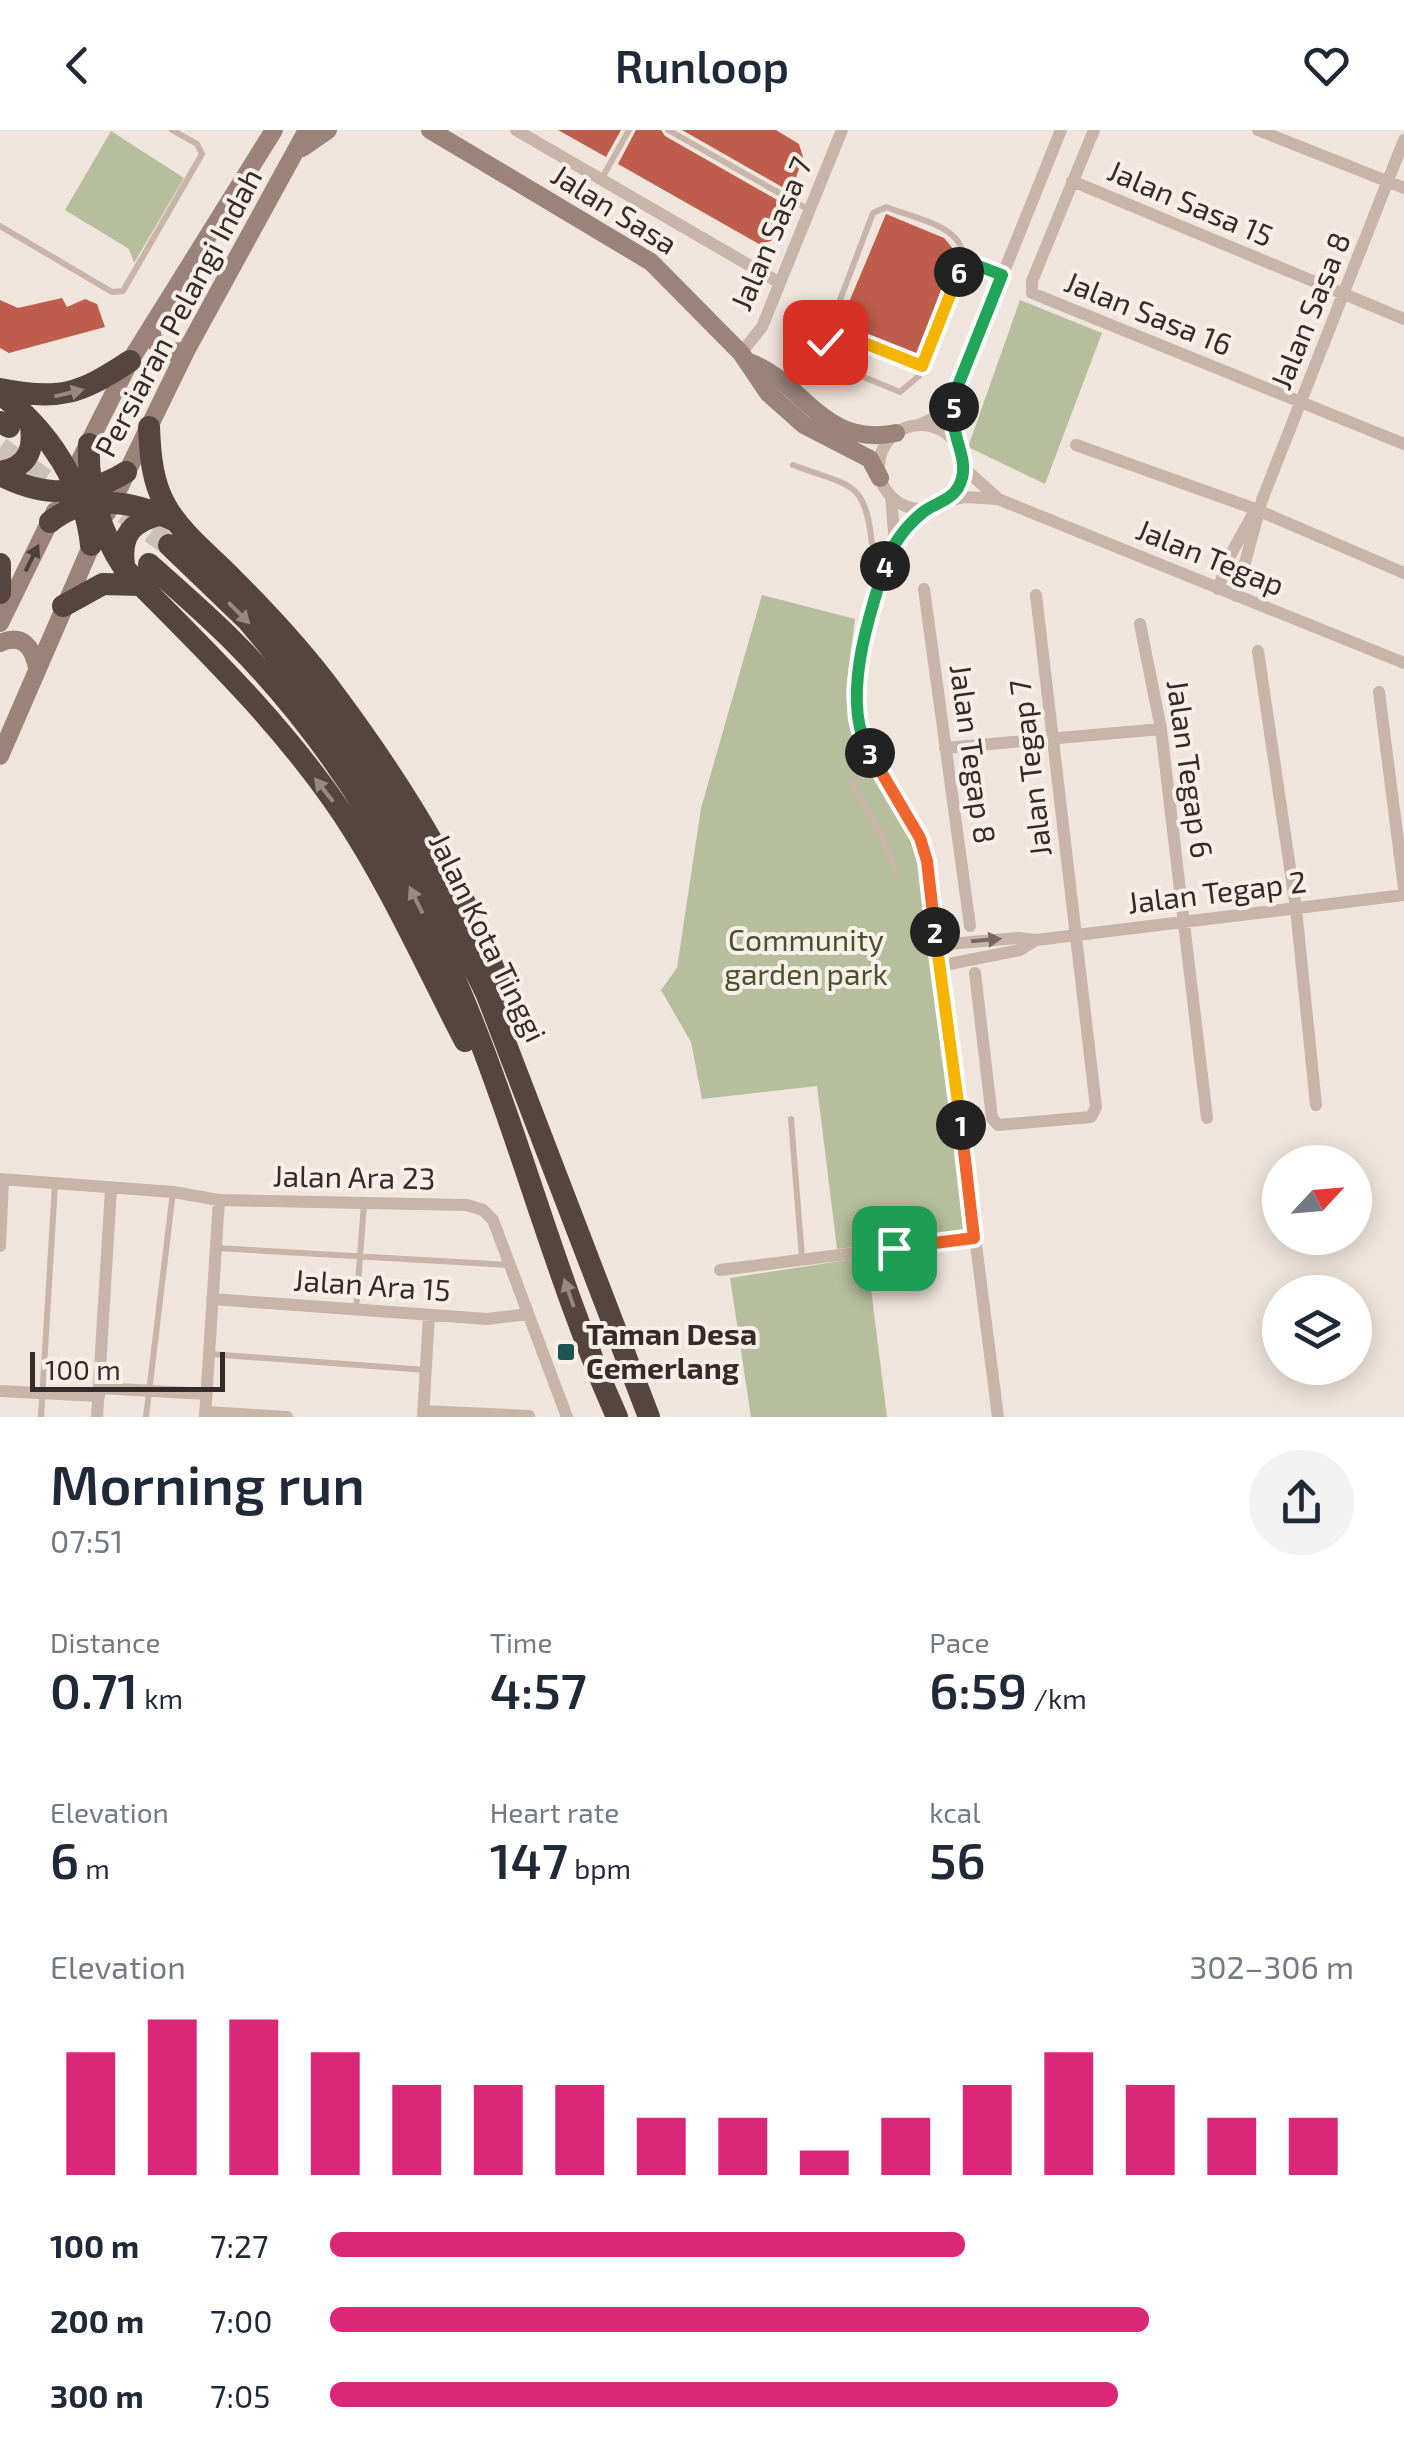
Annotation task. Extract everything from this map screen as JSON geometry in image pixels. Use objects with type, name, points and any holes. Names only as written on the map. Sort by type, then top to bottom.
[{"type":"highway","points":[[130,361],[84,390],[66,396],[0,392],[13,423],[88,503],[138,572],[341,812],[394,900],[507,1119],[616,1417]]},
{"type":"highway","points":[[0,473],[19,467],[26,460],[34,439],[13,423]]},
{"type":"highway","points":[[150,426],[159,491],[169,518],[262,608],[332,691],[392,775],[448,873],[502,988],[535,1116]]},
{"type":"highway","points":[[88,503],[89,444]]},
{"type":"highway","points":[[50,522],[88,503],[126,472]]},
{"type":"highway","points":[[0,473],[31,488],[169,518]]},
{"type":"highway","points":[[138,572],[124,538],[132,525],[169,518]]},
{"type":"highway","name":"Jalan Kota Tinggi","points":[[169,545],[247,620],[315,701],[375,785],[430,878],[479,978],[649,1417]]},
{"type":"highway","points":[[0,564],[0,593]]},
{"type":"highway","points":[[63,606],[104,584],[138,572]]},
{"type":"main road","name":"Persiaran Pelangi Indah","points":[[126,472],[186,351],[307,130]]},
{"type":"main road","points":[[294,154],[328,130]]},
{"type":"main road","name":"Jalan Sasa","points":[[430,130],[651,262],[745,358],[765,368],[811,411],[876,437],[896,433]]},
{"type":"main road","name":"Persiaran Pelangi Indah","points":[[89,444],[130,361],[270,135]]},
{"type":"main road","points":[[151,327],[153,339],[163,352],[186,351]]},
{"type":"main road","name":"Jalan Sasa","points":[[745,358],[754,378],[804,425],[870,460],[880,478]]},
{"type":"main road","points":[[0,756],[63,606],[88,503]]},
{"type":"main road","points":[[0,623],[50,522]]},
{"type":"main road","points":[[0,644],[13,638],[21,640],[34,654],[37,668]]},
{"type":"street","points":[[516,130],[780,283]]},
{"type":"street","points":[[824,130],[840,134]]},
{"type":"street","points":[[926,509],[901,504],[891,496],[880,478],[879,461],[884,445],[896,433],[934,418],[955,393],[1061,130]]},
{"type":"street","points":[[1072,181],[1094,130]]},
{"type":"street","points":[[1258,130],[1404,188]]},
{"type":"street","name":"Jalan Sasa 7","points":[[745,358],[762,327],[840,134]]},
{"type":"street","name":"Jalan Sasa 8","points":[[1236,596],[1259,506],[1404,140]]},
{"type":"street","name":"Jalan Sasa 16","points":[[1072,181],[1032,281],[1032,293],[1404,444]]},
{"type":"street","name":"Jalan Sasa 15","points":[[1072,181],[1404,319]]},
{"type":"street","points":[[892,548],[926,509],[946,501],[959,486],[963,467],[954,440],[955,393]]},
{"type":"street","points":[[919,425],[932,426],[954,440]]},
{"type":"street","points":[[1076,445],[1259,506],[1404,574]]},
{"type":"street","name":"Jalan Tegap","points":[[963,467],[998,500]]},
{"type":"street","points":[[891,496],[892,548],[873,603],[856,694],[856,721],[862,741],[924,850],[998,1417]]},
{"type":"street","name":"Jalan Tegap","points":[[946,501],[965,497],[998,500],[1404,663]]},
{"type":"street","name":"Jalan Sasa 8","points":[[1218,589],[1231,554],[1259,506]]},
{"type":"street","name":"Jalan Tegap 8","points":[[924,589],[970,926]]},
{"type":"street","name":"Jalan Tegap 7","points":[[975,972],[992,1118],[998,1125],[1008,1127],[1092,1116],[1096,1107],[1036,595]]},
{"type":"street","name":"Jalan Tegap 6","points":[[1140,624],[1161,729],[1207,1118]]},
{"type":"street","points":[[1258,651],[1296,909],[1316,1105]]},
{"type":"street","points":[[1380,692],[1404,888]]},
{"type":"street","points":[[946,748],[1161,729]]},
{"type":"street","name":"Jalan Tegap 2","points":[[936,945],[1036,940],[1404,895]]},
{"type":"street","name":"Jalan Tegap 2","points":[[940,966],[1020,950],[1036,940]]},
{"type":"street","points":[[0,1246],[2,1180]]},
{"type":"street","name":"Jalan Ara 23","points":[[2,1180],[173,1192],[219,1200],[467,1204],[482,1210],[493,1220],[567,1417]]},
{"type":"street","points":[[97,1417],[111,1189]]},
{"type":"street","points":[[219,1200],[205,1415],[287,1417]]},
{"type":"street","points":[[720,1270],[974,1238]]},
{"type":"street","name":"Jalan Ara 15","points":[[212,1299],[488,1320],[528,1314]]},
{"type":"street","points":[[429,1315],[423,1414],[529,1416]]},
{"type":"street","points":[[0,1391],[148,1390],[207,1394]]},
{"type":"lane","points":[[0,226],[112,292],[123,291],[202,154],[197,144],[172,130]]},
{"type":"lane","points":[[601,179],[629,130]]},
{"type":"lane","points":[[668,130],[811,211]]},
{"type":"lane","points":[[876,208],[886,208],[954,234],[962,243],[963,260],[914,383],[900,392],[832,364],[824,352],[829,329],[876,208]]},
{"type":"lane","points":[[963,260],[1002,275]]},
{"type":"lane","points":[[829,329],[922,366]]},
{"type":"lane","points":[[793,464],[858,492],[871,516],[872,544],[892,548]]},
{"type":"lane","points":[[878,767],[852,784],[882,836],[897,875]]},
{"type":"lane","points":[[791,1120],[802,1259]]},
{"type":"lane","points":[[41,1417],[55,1184]]},
{"type":"lane","points":[[146,1417],[173,1192]]},
{"type":"lane","points":[[356,1310],[364,1203]]},
{"type":"lane","points":[[216,1248],[509,1265]]},
{"type":"lane","points":[[209,1354],[426,1370]]},
{"type":"green space","points":[[111,131],[184,178],[134,263],[129,249],[65,210]]},
{"type":"green space","points":[[1020,300],[1102,333],[1045,484],[968,447]]},
{"type":"green space","name":"Community garden park","points":[[762,595],[855,619],[846,689],[848,722],[912,842],[923,880],[943,1010],[968,1232],[837,1249],[817,1086],[702,1099],[691,1042],[661,990],[677,968],[701,808]]},
{"type":"green space","points":[[867,1257],[887,1417],[751,1417],[730,1278]]},
{"type":"building","points":[[558,130],[621,130],[606,157]]},
{"type":"building","points":[[636,130],[661,130],[665,136],[786,205],[771,241],[759,244],[618,164]]},
{"type":"building","points":[[682,130],[776,130],[799,144],[803,157],[791,192]]},
{"type":"building","points":[[886,214],[944,238],[955,251],[917,357],[839,326]]},
{"type":"building","points":[[62,298],[67,307],[85,299],[97,304],[105,327],[9,353],[0,348],[0,300],[18,308]]},
{"type":"tunnel","points":[[0,448],[66,494]]},
{"type":"tunnel","points":[[124,513],[169,545]]},
{"type":"place","name":"Taman Desa Cemerlang","points":[[566,1352]]},
{"type":"route","points":[[825,342],[829,329],[922,366],[963,260],[1002,275],[955,393],[954,440],[963,467],[959,486],[946,501],[926,509],[889,554],[873,603],[856,694],[856,721],[862,741],[920,838],[927,861],[974,1238],[894,1248]]}]
